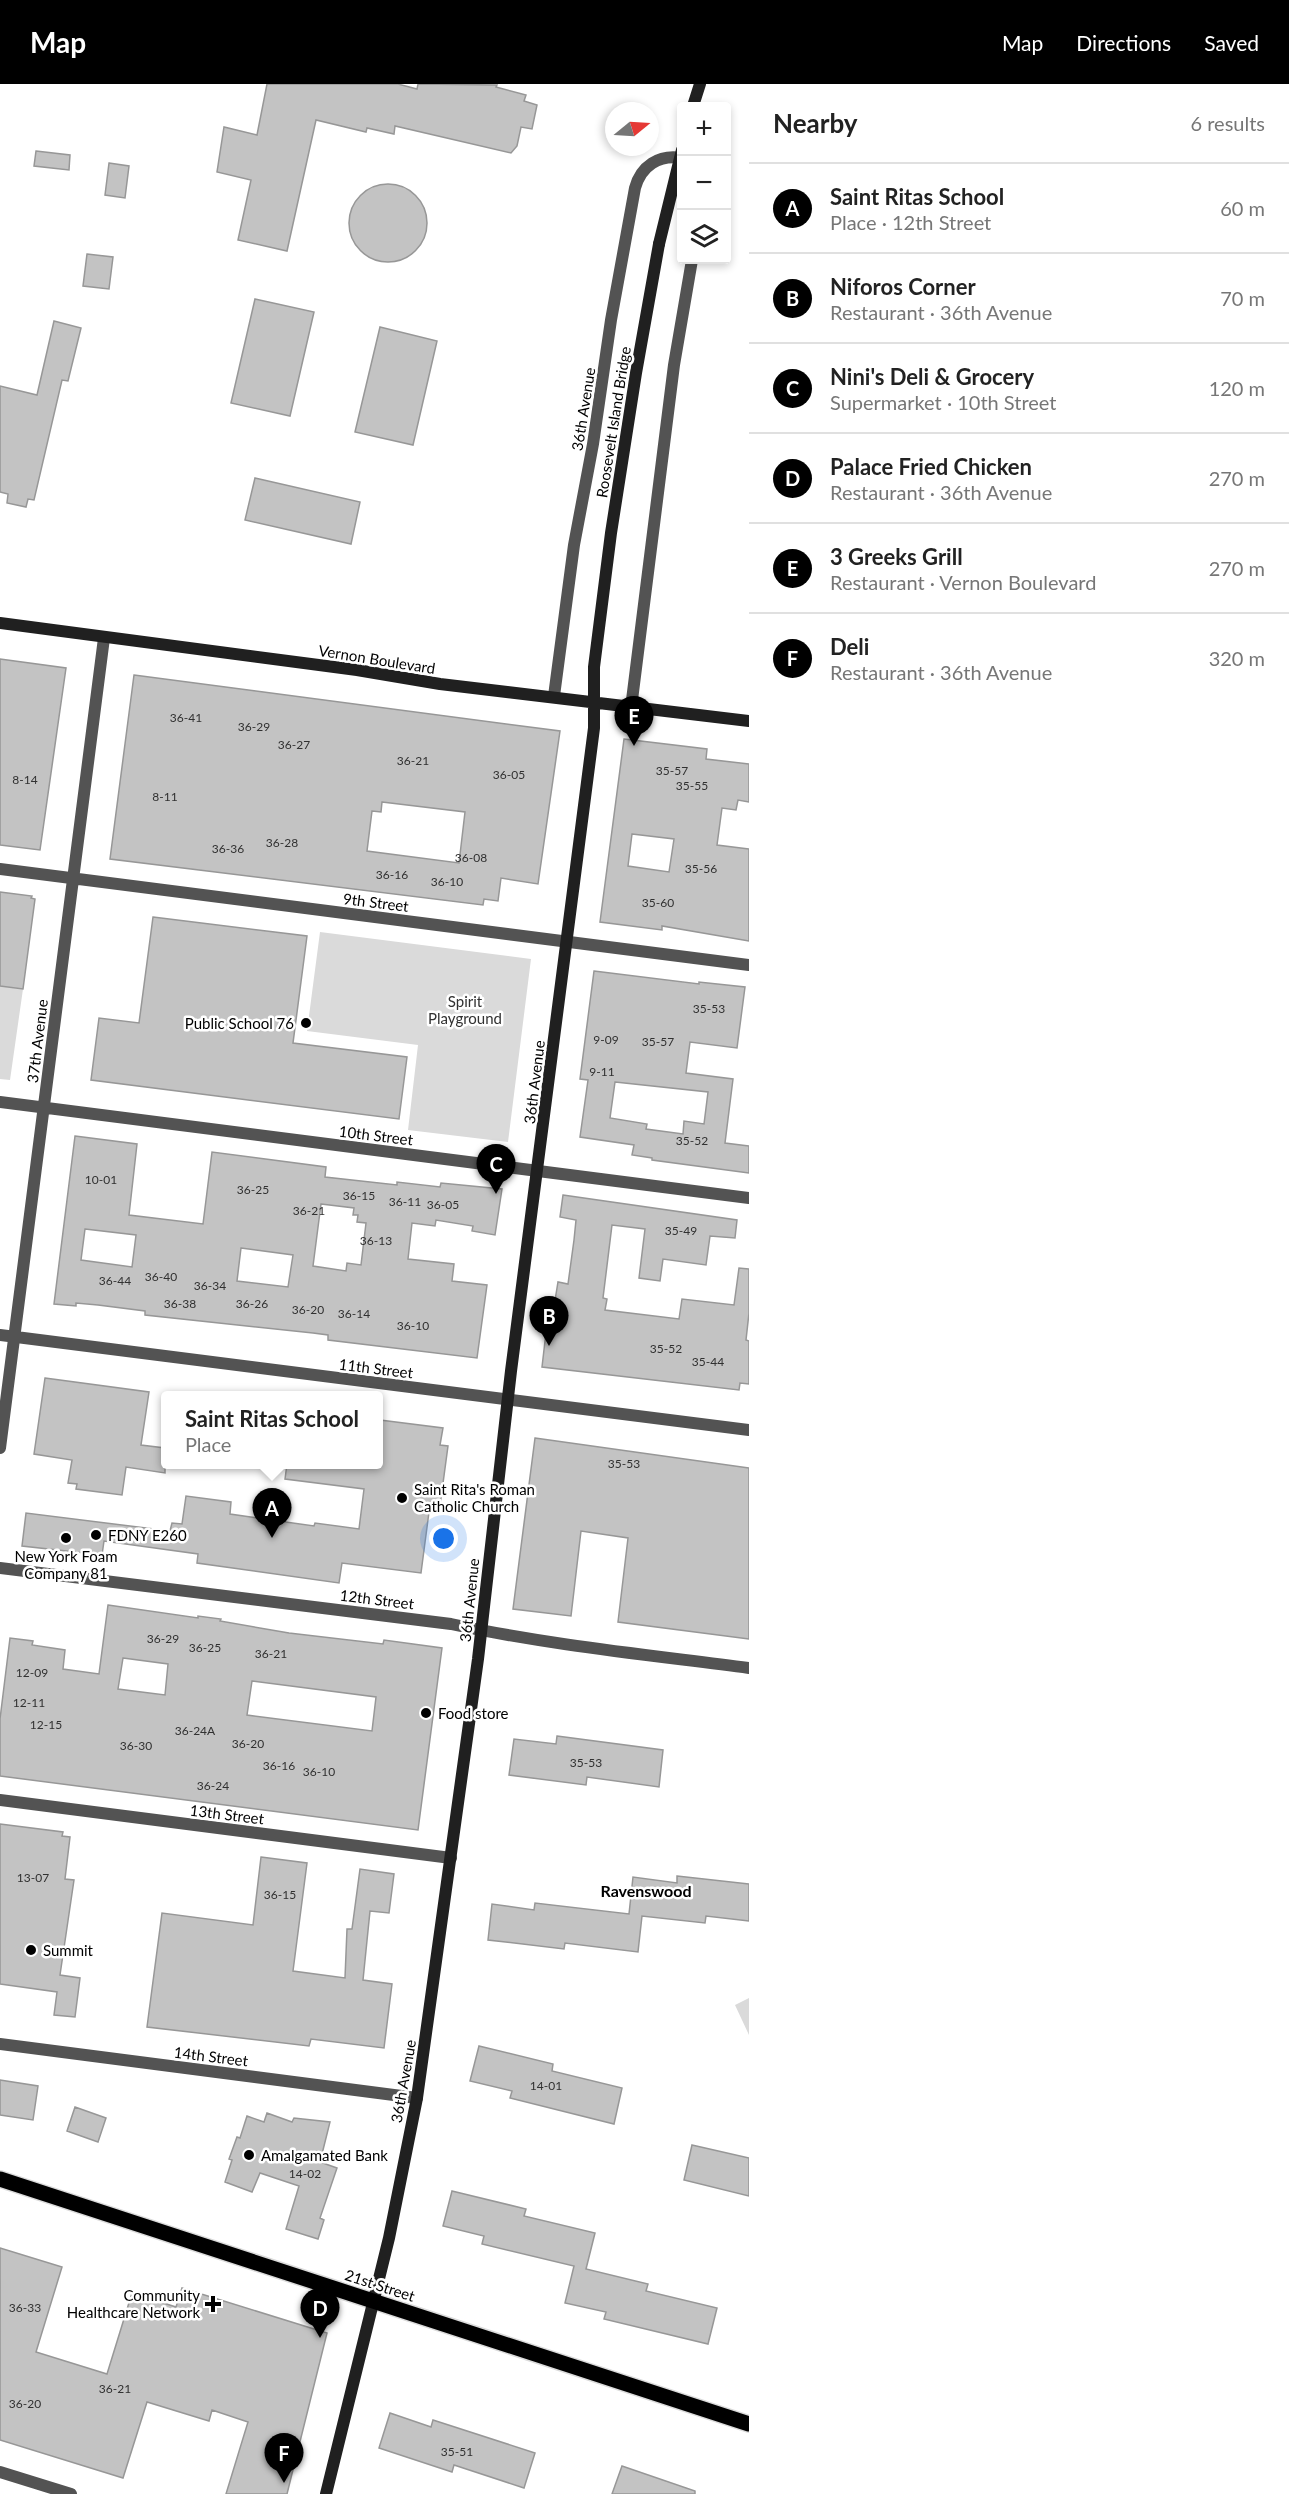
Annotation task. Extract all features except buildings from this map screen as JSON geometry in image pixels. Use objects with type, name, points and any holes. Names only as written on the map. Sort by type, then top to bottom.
[{"type":"main road","points":[[694,102],[700,84]]},
{"type":"main road","name":"Roosevelt Island Bridge","points":[[593,701],[594,667],[611,533],[636,373],[659,244],[680,156]]},
{"type":"main road","name":"Vernon Boulevard","points":[[0,623],[357,670],[440,684],[749,721]]},
{"type":"main road","name":"36th Avenue","points":[[326,2494],[389,2238],[417,2098],[451,1858],[594,728],[593,701]]},
{"type":"main road","name":"21st Street","points":[[0,2179],[749,2424]]},
{"type":"street","name":"36th Avenue","points":[[554,696],[574,545],[593,444],[612,311],[635,188],[641,174],[654,161],[672,156],[677,157]]},
{"type":"street","points":[[630,708],[675,355],[691,264]]},
{"type":"street","name":"37th Avenue","points":[[0,1448],[104,638]]},
{"type":"street","name":"9th Street","points":[[0,869],[749,965]]},
{"type":"street","name":"10th Street","points":[[0,1102],[749,1198]]},
{"type":"street","name":"11th Street","points":[[0,1335],[749,1430]]},
{"type":"street","name":"12th Street","points":[[0,1568],[451,1624],[593,1648],[749,1668]]},
{"type":"street","name":"13th Street","points":[[0,1800],[451,1858]]},
{"type":"street","name":"14th Street","points":[[0,2044],[417,2098]]},
{"type":"street","points":[[0,2472],[71,2494]]},
{"type":"green space","name":"Spirit Playground","points":[[320,932],[531,959],[508,1142],[408,1130],[418,1045],[307,1031]]},
{"type":"green space","points":[[0,986],[23,989],[10,1080],[0,1079]]},
{"type":"green space","points":[[749,1998],[749,2035],[735,2005]]},
{"type":"place","name":"3 Greeks Grill","points":[[634,746]]},
{"type":"place","name":"Public School 76","points":[[306,1023]]},
{"type":"place","name":"Nini's Deli & Grocery","points":[[496,1194]]},
{"type":"place","name":"Niforos Corner","points":[[549,1346]]},
{"type":"place","name":"Saint Rita's Roman Catholic Church","points":[[402,1498]]},
{"type":"place","name":"FDNY E260","points":[[96,1535]]},
{"type":"place","name":"New York Foam Company 81","points":[[66,1538]]},
{"type":"place","name":"Saint Ritas School","points":[[272,1538]]},
{"type":"place","name":"Food store","points":[[426,1713]]},
{"type":"place","name":"Summit","points":[[31,1950]]},
{"type":"place","name":"Amalgamated Bank","points":[[249,2155]]},
{"type":"place","name":"Community Healthcare Network","points":[[213,2304]]},
{"type":"place","name":"Palace Fried Chicken","points":[[320,2338]]},
{"type":"place","name":"Deli","points":[[284,2483]]},
{"type":"district","name":"Ravenswood","points":[[646,1890]]}]
